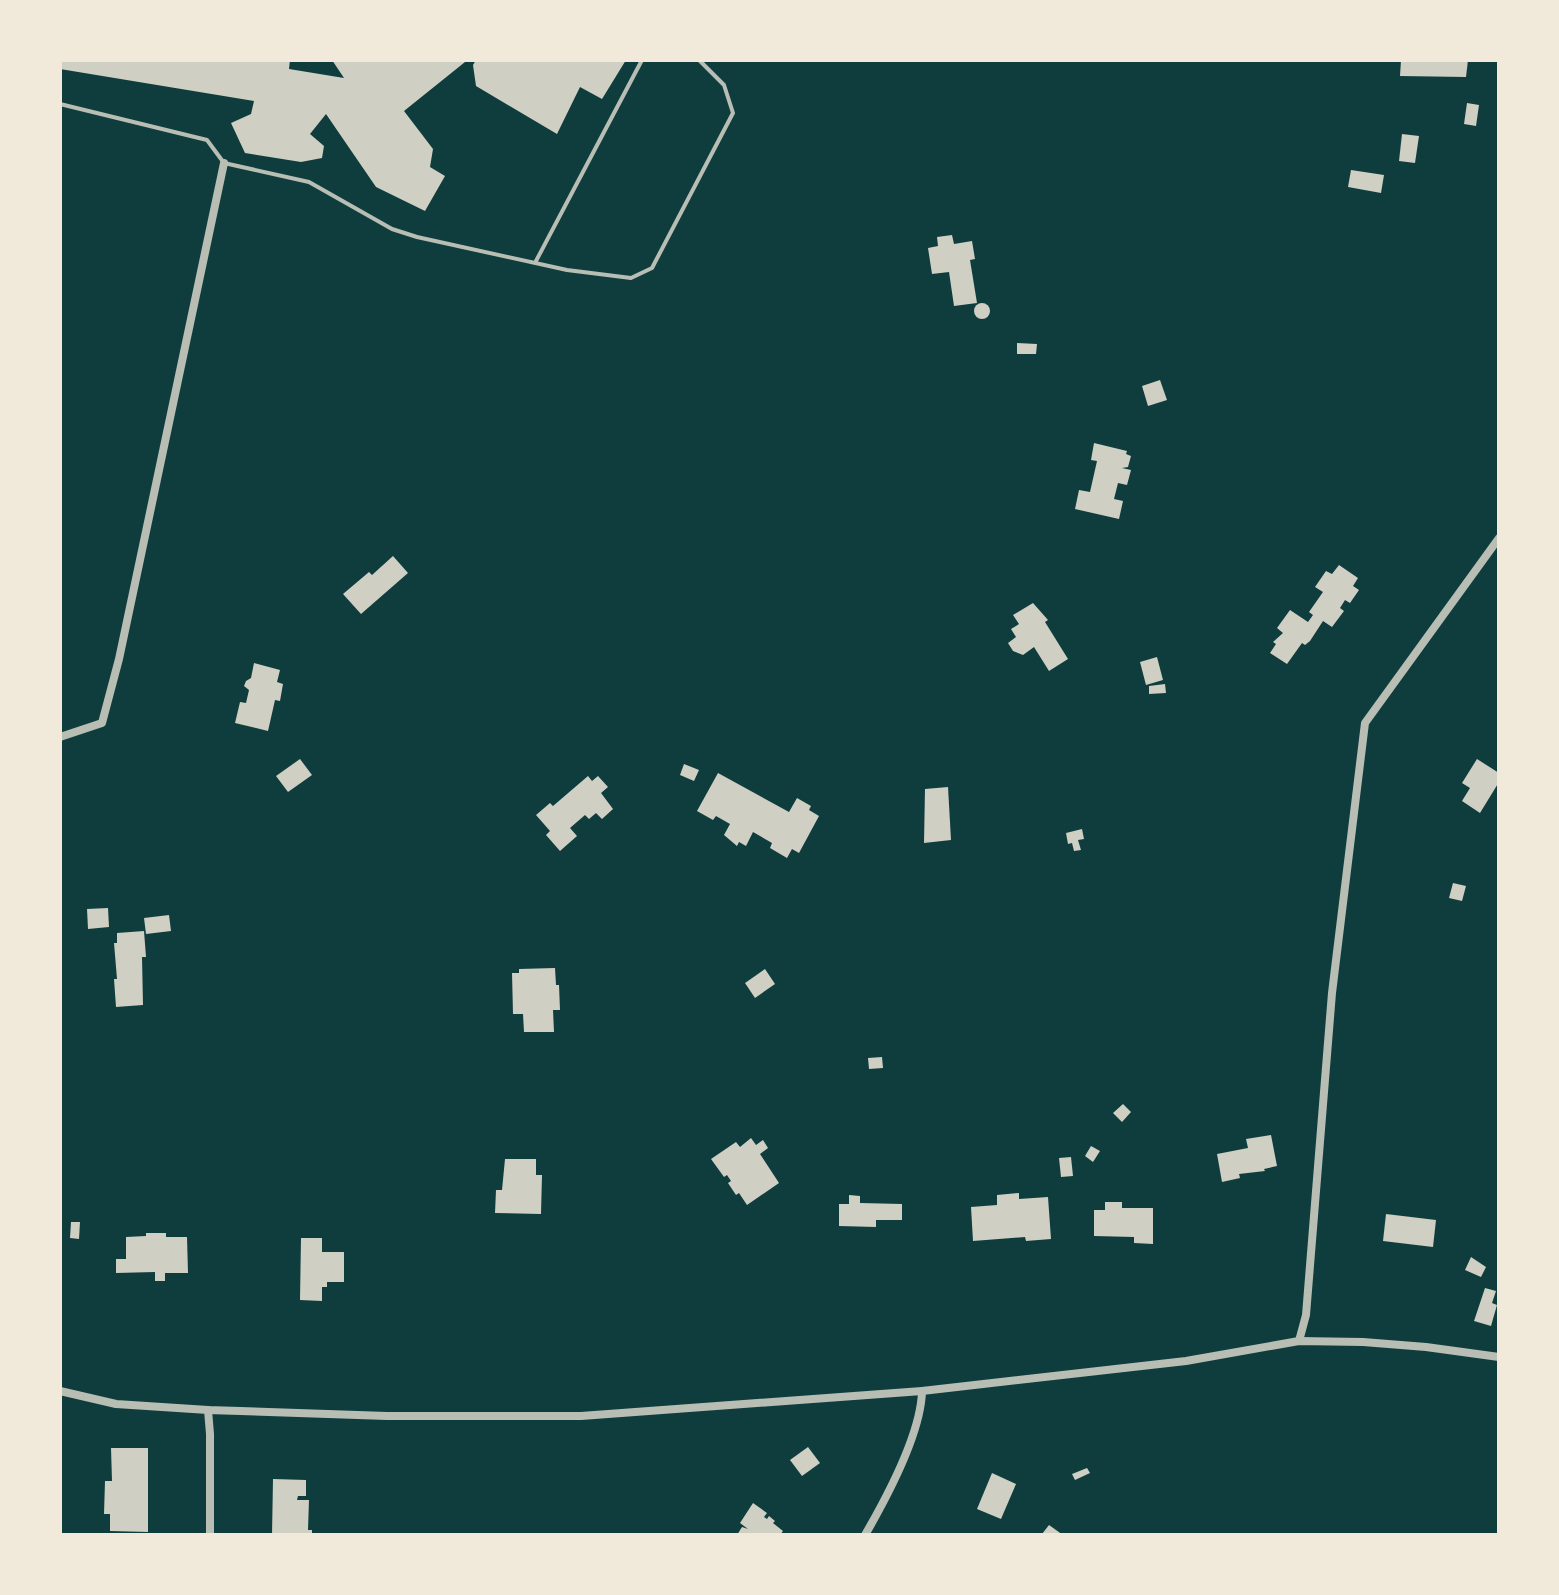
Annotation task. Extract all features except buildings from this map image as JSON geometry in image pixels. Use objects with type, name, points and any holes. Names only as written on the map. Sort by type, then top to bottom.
[{"type":"street","points":[[60,737],[102,723],[119,659],[224,163]]},
{"type":"street","points":[[1299,1341],[1306,1315],[1332,993],[1365,723],[1499,538]]},
{"type":"street","points":[[60,1391],[116,1404],[208,1410],[387,1416],[581,1416],[922,1391],[1186,1361],[1299,1341],[1426,1347],[1499,1357]]},
{"type":"street","points":[[865,1535],[896,1477],[917,1424],[922,1410],[922,1391]]},
{"type":"street","points":[[208,1410],[210,1535]]},
{"type":"lane","points":[[536,261],[642,60]]},
{"type":"lane","points":[[60,104],[207,140],[224,163],[309,182],[392,229],[417,237],[567,270],[631,278],[652,268],[733,113],[724,85],[699,60]]}]
